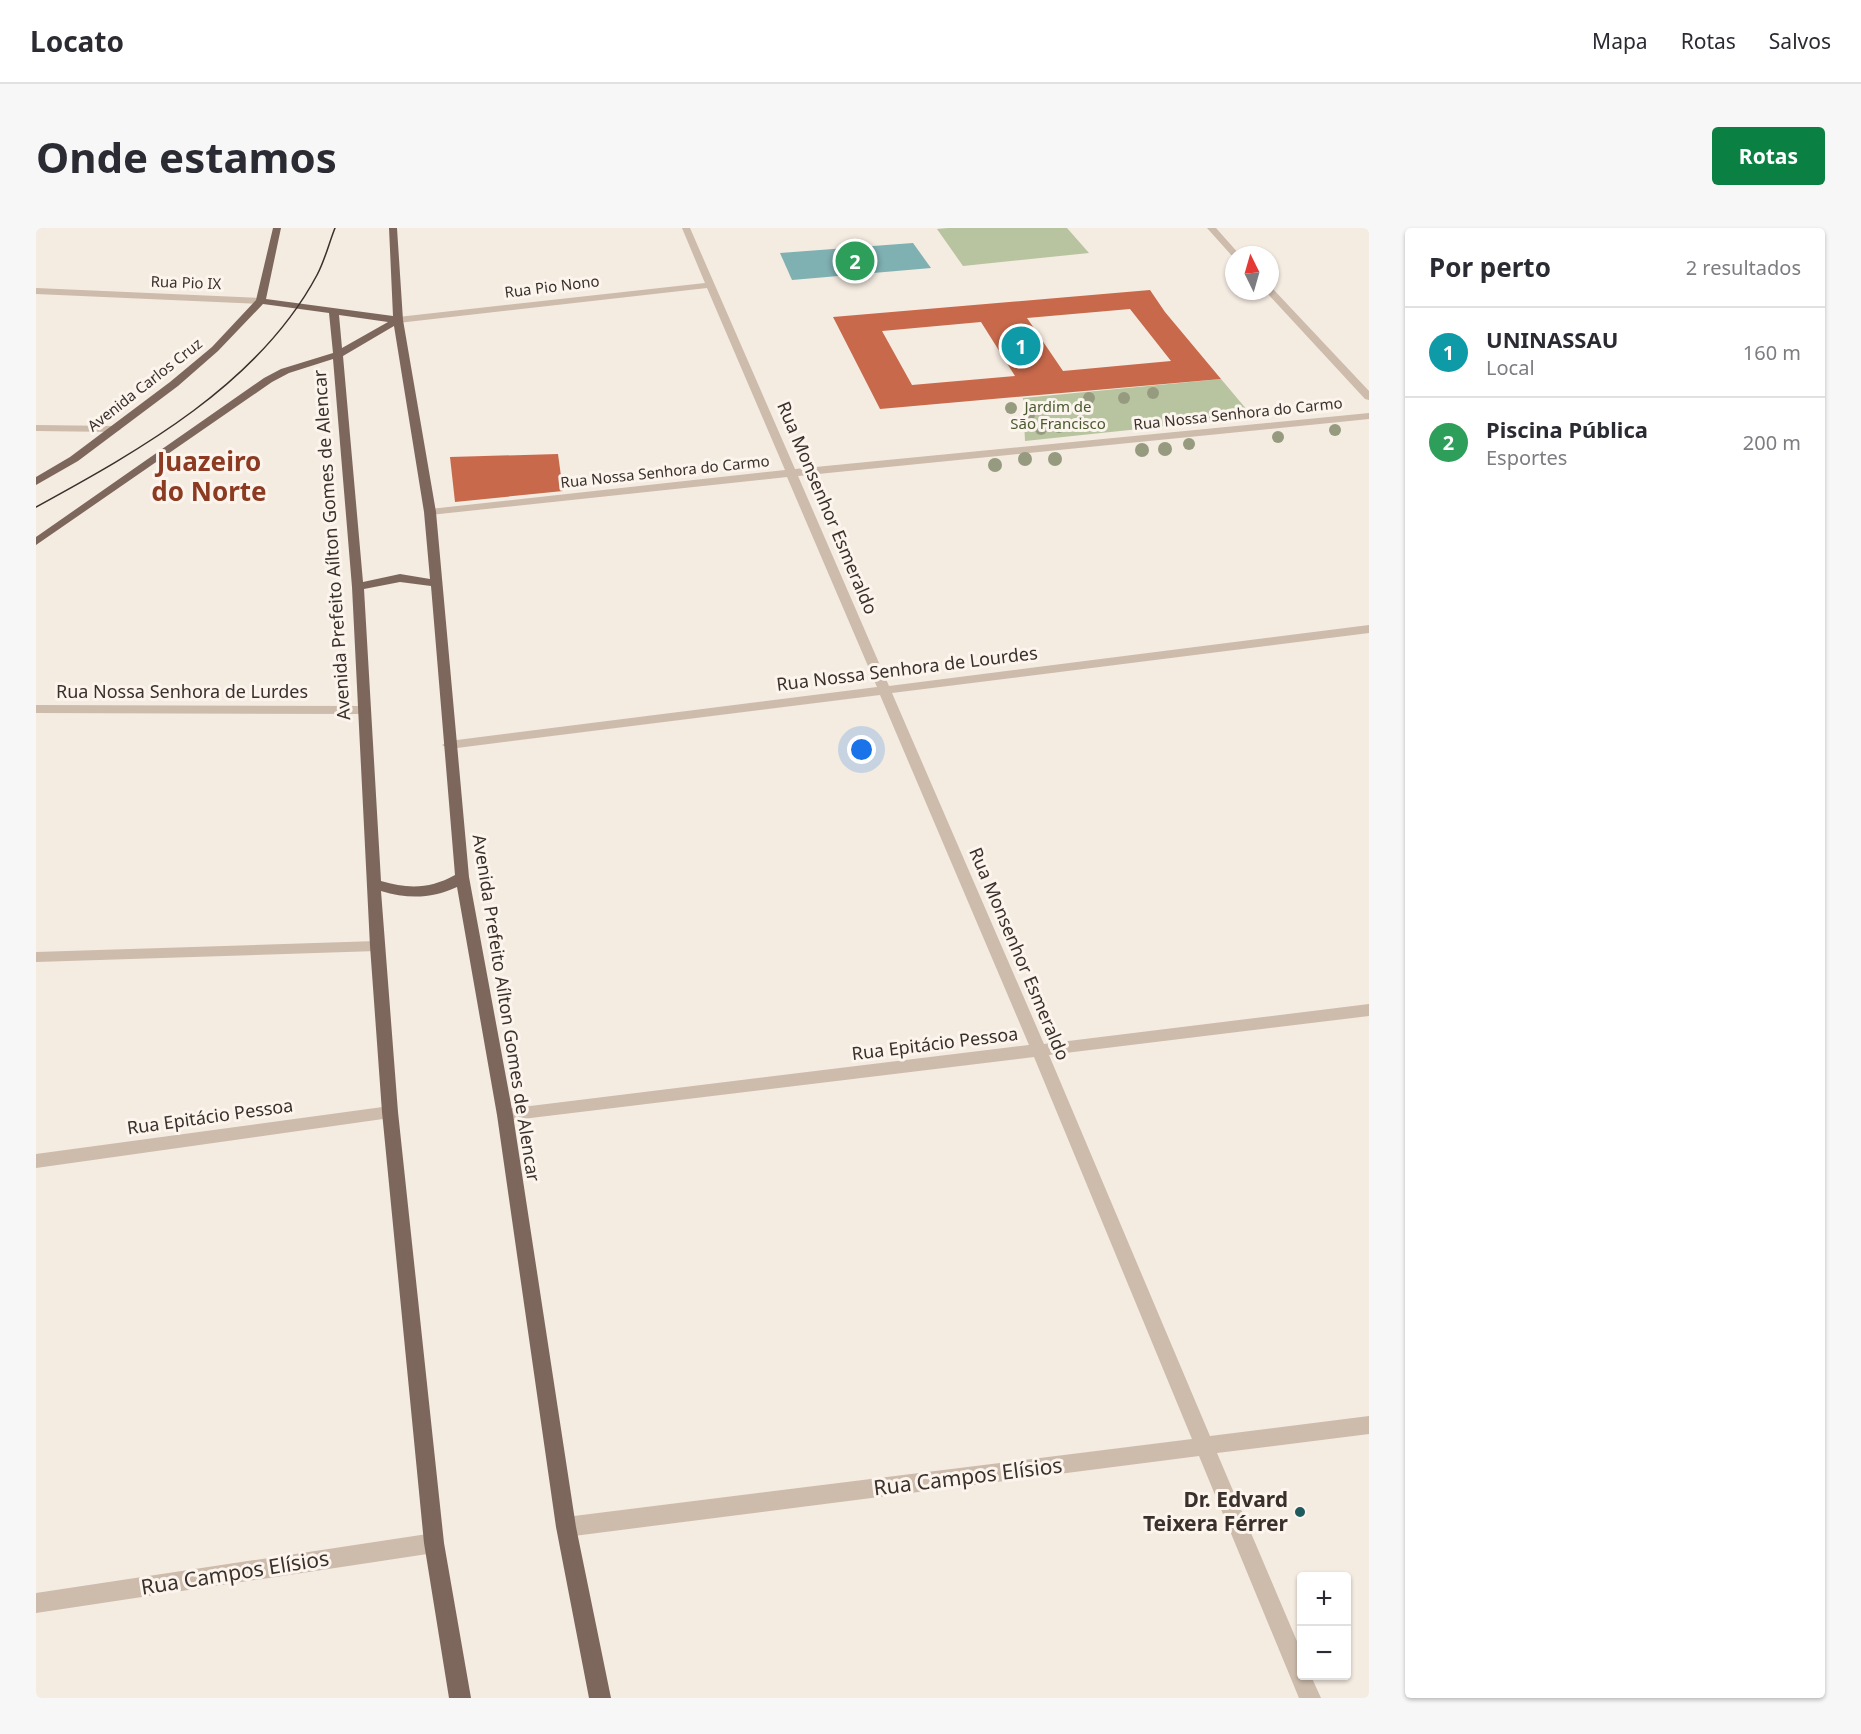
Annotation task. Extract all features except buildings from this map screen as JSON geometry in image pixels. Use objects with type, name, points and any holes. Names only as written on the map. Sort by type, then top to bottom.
[{"type":"main road","points":[[261,301],[277,228]]},
{"type":"main road","points":[[36,542],[268,380],[285,371],[337,355],[398,320],[393,228]]},
{"type":"main road","name":"Rua Pio IX","points":[[261,301],[334,313],[398,320]]},
{"type":"main road","name":"Avenida Carlos Cruz","points":[[36,482],[74,459],[174,384],[215,349],[261,301]]},
{"type":"main road","name":"Avenida Prefeito Aílton Gomes de Alencar","points":[[334,313],[358,587],[377,946],[390,1112],[434,1543],[460,1698]]},
{"type":"main road","name":"Avenida Prefeito Aílton Gomes de Alencar","points":[[398,320],[430,512],[462,877],[505,1115],[566,1527],[600,1698]]},
{"type":"main road","points":[[358,587],[400,578],[436,583]]},
{"type":"main road","points":[[374,884],[412,894],[442,889],[462,877]]},
{"type":"street","name":"Rua Monsenhor Esmeraldo","points":[[686,228],[1039,1051],[1310,1698]]},
{"type":"street","points":[[1211,228],[1228,246]]},
{"type":"street","name":"Rua Pio Nono","points":[[398,320],[710,285]]},
{"type":"street","name":"Rua Pio IX","points":[[36,291],[261,301]]},
{"type":"street","points":[[1278,300],[1369,397]]},
{"type":"street","name":"Rua Nossa Senhora do Carmo","points":[[430,512],[790,473],[1369,416]]},
{"type":"street","points":[[36,428],[116,429]]},
{"type":"street","name":"Rua Nossa Senhora de Lourdes","points":[[449,745],[1369,629]]},
{"type":"street","name":"Rua Nossa Senhora de Lurdes","points":[[36,709],[364,710]]},
{"type":"street","points":[[36,957],[377,946]]},
{"type":"street","name":"Rua Epitácio Pessoa","points":[[505,1115],[1369,1010]]},
{"type":"street","name":"Rua Epitácio Pessoa","points":[[36,1161],[390,1112]]},
{"type":"street","name":"Rua Campos Elísios","points":[[566,1527],[1369,1425]]},
{"type":"street","name":"Rua Campos Elísios","points":[[36,1603],[434,1543]]},
{"type":"green space","points":[[1067,228],[1089,253],[963,266],[937,229]]},
{"type":"green space","name":"Jardim de São Francisco","points":[[1221,379],[1253,417],[1025,441],[1023,398]]},
{"type":"water","points":[[913,243],[931,268],[792,280],[780,253]]},
{"type":"tram line","points":[[36,507],[155,437],[230,381],[263,349],[293,314],[320,269],[335,228]]},
{"type":"place","name":"Piscina Pública","points":[[855,261]]},
{"type":"place","name":"UNINASSAU","points":[[1021,346]]},
{"type":"place","name":"Dr. Edvard Teixera Férrer","points":[[1300,1512]]},
{"type":"district","name":"Juazeiro do Norte","points":[[209,477]]}]
